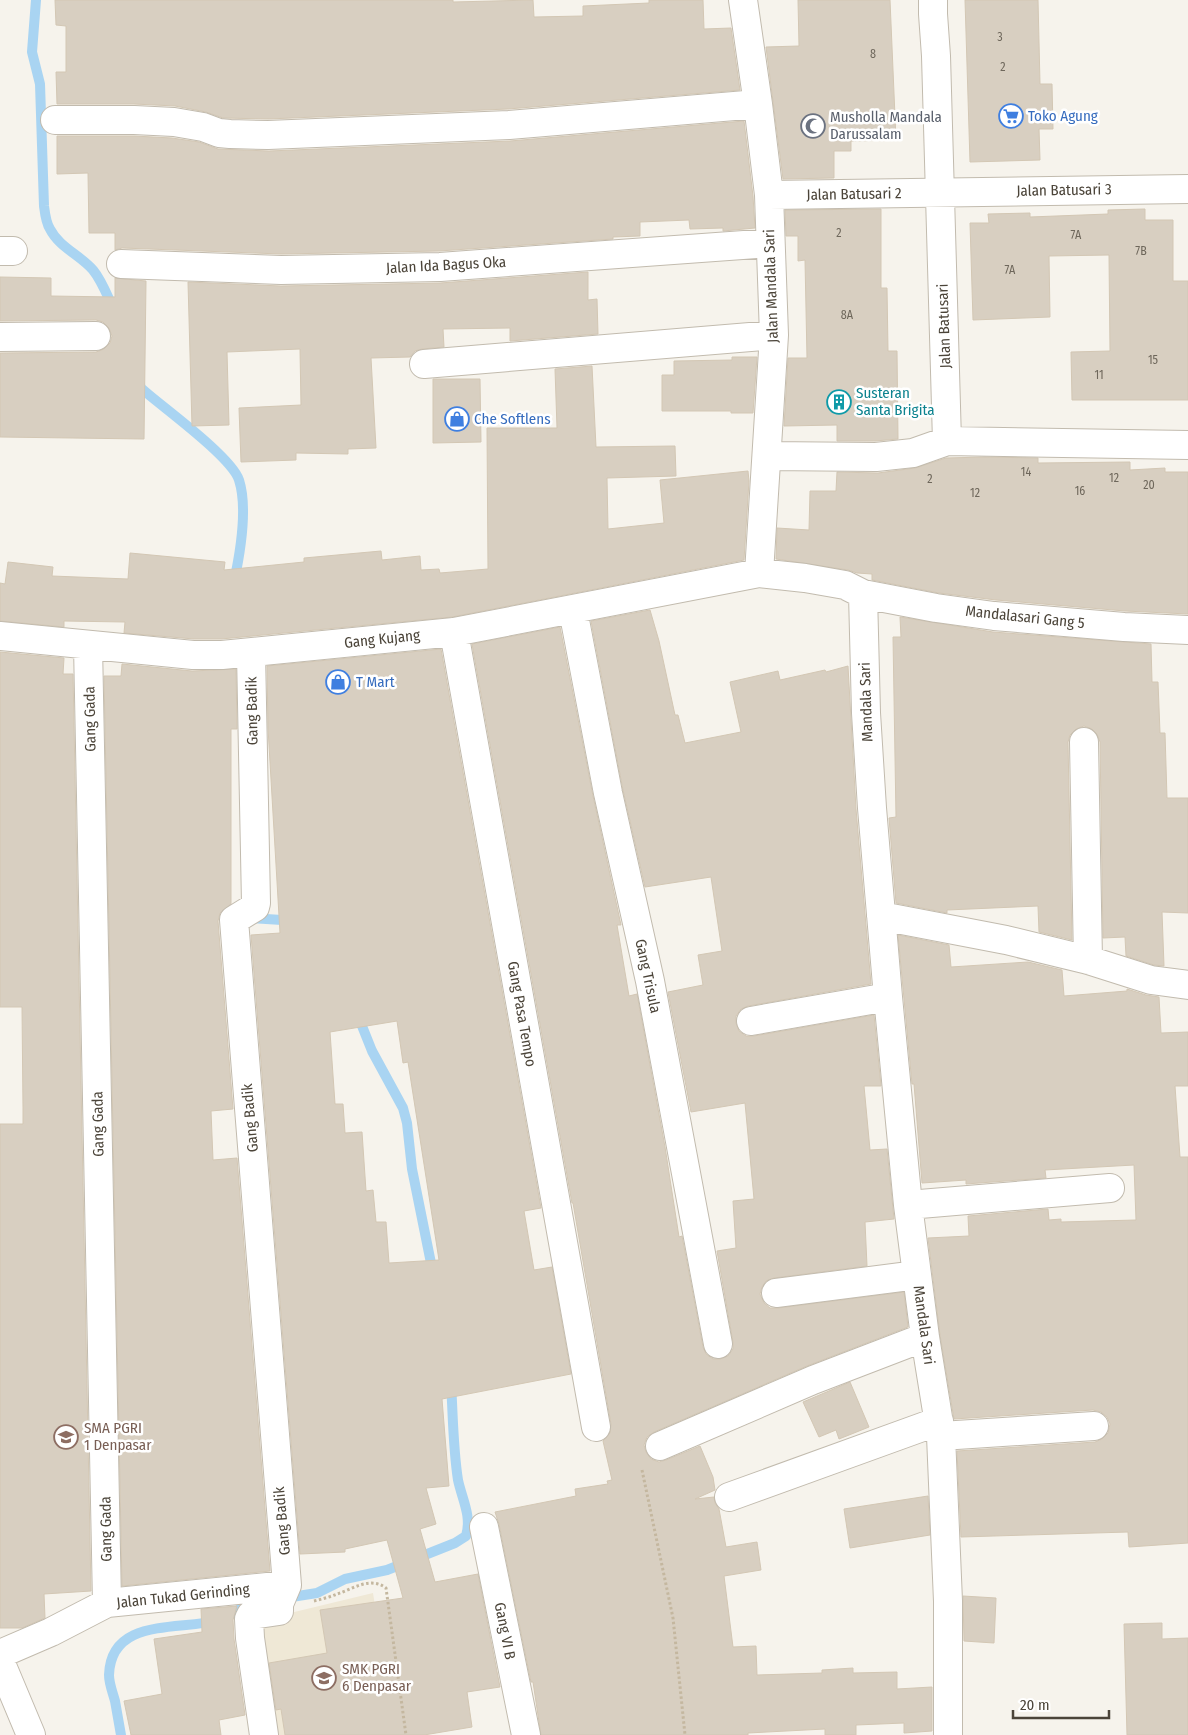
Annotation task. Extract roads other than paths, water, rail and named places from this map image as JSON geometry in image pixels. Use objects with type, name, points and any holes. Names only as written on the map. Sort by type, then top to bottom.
[{"type":"street","name":"Jalan Mandala Sari","points":[[743,0],[769,195],[774,335],[759,573]]},
{"type":"street","name":"Jalan Batusari","points":[[933,0],[947,440]]},
{"type":"street","points":[[54,120],[154,120],[191,124],[219,133],[268,135],[509,125],[758,104]]},
{"type":"street","name":"Jalan Batusari 3","points":[[940,192],[1188,189]]},
{"type":"street","name":"Jalan Batusari 2","points":[[769,195],[940,192]]},
{"type":"street","name":"Jalan Ida Bagus Oka","points":[[121,264],[281,270],[440,267],[770,244]]},
{"type":"street","points":[[424,364],[774,335]]},
{"type":"street","points":[[0,337],[96,336]]},
{"type":"street","points":[[767,456],[876,457],[914,453],[947,440],[1188,445]]},
{"type":"street","points":[[759,573],[845,585],[863,594]]},
{"type":"street","name":"Gang Kujang","points":[[0,636],[193,655],[251,653],[454,632],[759,573]]},
{"type":"street","name":"Mandalasari Gang 5","points":[[863,594],[936,608],[994,616],[1124,627],[1188,630]]},
{"type":"street","name":"Mandala Sari","points":[[863,594],[870,789],[888,997],[908,1204],[925,1337],[940,1429],[948,1601],[948,1735]]},
{"type":"street","name":"Gang Trisula","points":[[573,610],[608,793],[650,981],[718,1344]]},
{"type":"street","name":"Gang Pasa Tempo","points":[[454,632],[596,1427]]},
{"type":"street","name":"Gang Gada","points":[[88,645],[107,1604]]},
{"type":"street","name":"Gang Badik","points":[[251,653],[256,898],[244,913],[282,1598]]},
{"type":"street","points":[[1084,742],[1088,960]]},
{"type":"street","points":[[881,916],[1006,940],[1088,960],[1142,977],[1188,985]]},
{"type":"street","points":[[751,1020],[888,997]]},
{"type":"street","points":[[908,1204],[1110,1188]]},
{"type":"street","points":[[776,1293],[917,1275]]},
{"type":"street","points":[[660,1446],[813,1380],[925,1337]]},
{"type":"street","points":[[729,1496],[940,1429],[1094,1426]]},
{"type":"street","name":"Gang VI B","points":[[484,1527],[526,1735]]},
{"type":"street","points":[[264,1735],[248,1619],[251,1615],[282,1598]]},
{"type":"street","name":"Jalan Tukad Gerinding","points":[[0,1654],[51,1632],[107,1604],[282,1598]]},
{"type":"street","points":[[0,1661],[31,1735]]},
{"type":"waterway","points":[[36,0],[32,52],[40,84],[44,206],[47,221],[50,229],[59,241],[93,270],[102,283],[113,308]]},
{"type":"waterway","points":[[138,379],[141,388],[225,460],[239,480],[242,491],[243,517],[241,545],[234,582]]},
{"type":"waterway","points":[[250,918],[282,920],[292,923]]},
{"type":"waterway","points":[[358,1016],[372,1051],[403,1108],[407,1123],[412,1169],[433,1273]]},
{"type":"waterway","points":[[285,1598],[317,1593],[345,1579],[387,1570],[455,1543],[466,1536],[468,1521],[456,1468],[451,1383]]},
{"type":"waterway","points":[[121,1735],[109,1675],[113,1656],[121,1643],[134,1635],[150,1630],[219,1620],[231,1615],[249,1603]]},
{"type":"place","name":"Toko Agung","points":[[1011,116]]},
{"type":"place","name":"Musholla Mandala Darussalam","points":[[813,126]]},
{"type":"place","name":"Susteran Santa Brigita","points":[[839,402]]},
{"type":"place","name":"Che Softlens","points":[[457,419]]},
{"type":"place","name":"T Mart","points":[[338,682]]},
{"type":"place","name":"SMA PGRI 1 Denpasar","points":[[66,1437]]},
{"type":"place","name":"SMK PGRI 6 Denpasar","points":[[324,1678]]}]
